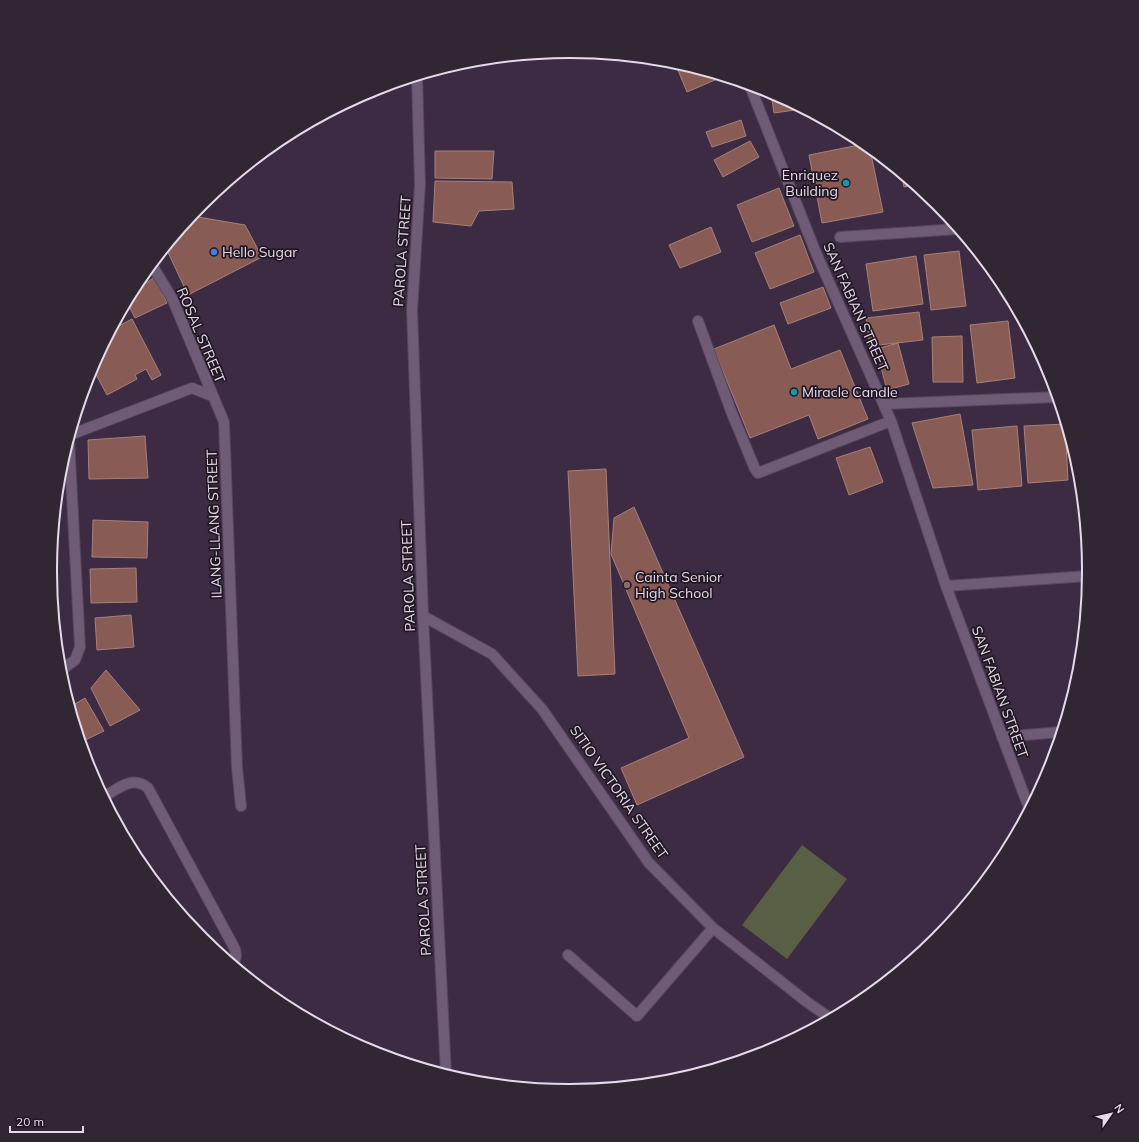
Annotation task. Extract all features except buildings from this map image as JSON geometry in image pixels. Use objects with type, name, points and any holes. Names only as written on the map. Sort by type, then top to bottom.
[{"type":"street","name":"PAROLA STREET","points":[[417,82],[420,184],[412,310],[423,616],[446,1068]]},
{"type":"street","name":"SAN FABIAN STREET","points":[[753,93],[816,253],[891,422],[946,586],[1027,802]]},
{"type":"street","points":[[840,237],[949,226]]},
{"type":"street","name":"ROSAL STREET","points":[[155,270],[172,298],[212,396]]},
{"type":"street","points":[[698,321],[731,411],[758,473],[891,422]]},
{"type":"street","points":[[76,433],[192,388],[212,396]]},
{"type":"street","name":"ILANG-LLANG STREET","points":[[212,396],[224,422],[237,768],[241,806]]},
{"type":"street","points":[[884,404],[1052,397]]},
{"type":"street","points":[[66,666],[75,660],[80,647],[70,457]]},
{"type":"street","points":[[946,586],[1082,576]]},
{"type":"street","name":"SITIO VICTORIA STREET","points":[[423,616],[492,654],[542,709],[649,863],[713,928],[826,1015]]},
{"type":"street","points":[[1002,737],[1056,732]]},
{"type":"street","points":[[108,794],[127,783],[142,783],[148,788],[234,949],[235,959]]},
{"type":"street","points":[[568,955],[637,1016],[713,928]]},
{"type":"green space","points":[[802,845],[847,879],[787,959],[742,925]]},
{"type":"place","name":"Enriquez Building","points":[[846,183]]},
{"type":"place","name":"Hello Sugar","points":[[214,252]]},
{"type":"place","name":"Miracle Candle","points":[[794,392]]},
{"type":"place","name":"Cainta Senior High School","points":[[627,585]]}]
